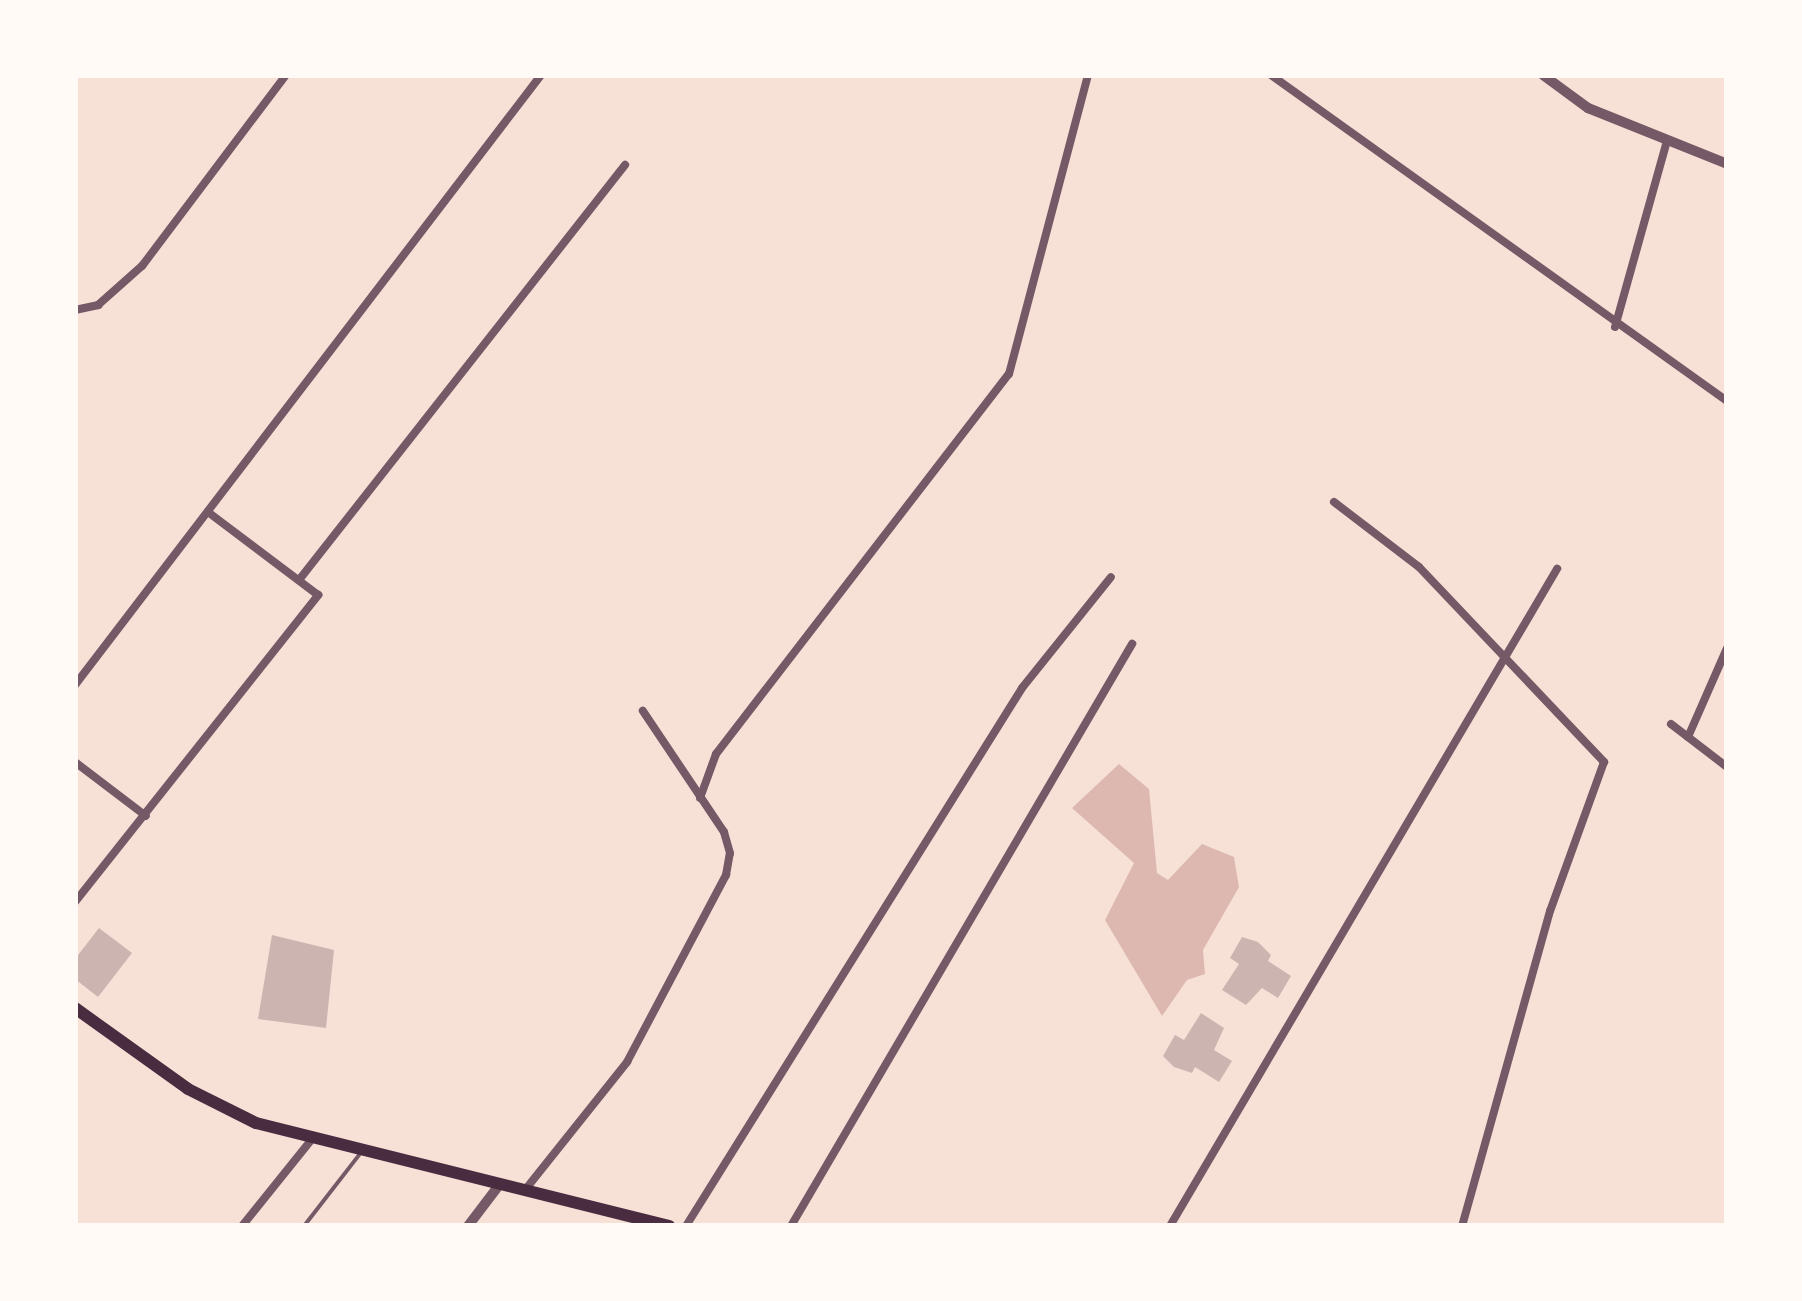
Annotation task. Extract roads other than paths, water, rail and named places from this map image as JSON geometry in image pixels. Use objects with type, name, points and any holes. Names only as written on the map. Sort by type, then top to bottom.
[{"type":"main road","points":[[75,1008],[188,1089],[256,1123],[670,1226]]},
{"type":"street","points":[[75,310],[98,305],[142,266],[286,75]]},
{"type":"street","points":[[75,685],[541,75]]},
{"type":"street","points":[[700,798],[716,754],[1010,374],[1074,107],[1088,75]]},
{"type":"street","points":[[1271,75],[1614,327],[1727,402]]},
{"type":"street","points":[[1543,75],[1588,108],[1727,164]]},
{"type":"street","points":[[1614,327],[1667,141]]},
{"type":"street","points":[[299,580],[625,165]]},
{"type":"street","points":[[1334,502],[1397,546],[1604,762],[1550,911],[1462,1226]]},
{"type":"street","points":[[75,902],[318,596],[209,513]]},
{"type":"street","points":[[1170,1226],[1557,569]]},
{"type":"street","points":[[686,1226],[1022,688],[1111,577]]},
{"type":"street","points":[[791,1226],[1132,644]]},
{"type":"street","points":[[1688,737],[1727,648]]},
{"type":"street","points":[[525,1190],[627,1062],[726,875],[730,853],[724,832],[643,711]]},
{"type":"street","points":[[1671,724],[1727,766]]},
{"type":"street","points":[[75,762],[146,816]]},
{"type":"street","points":[[242,1226],[312,1139]]},
{"type":"street","points":[[468,1226],[500,1184]]},
{"type":"lane","points":[[304,1226],[362,1151]]}]
